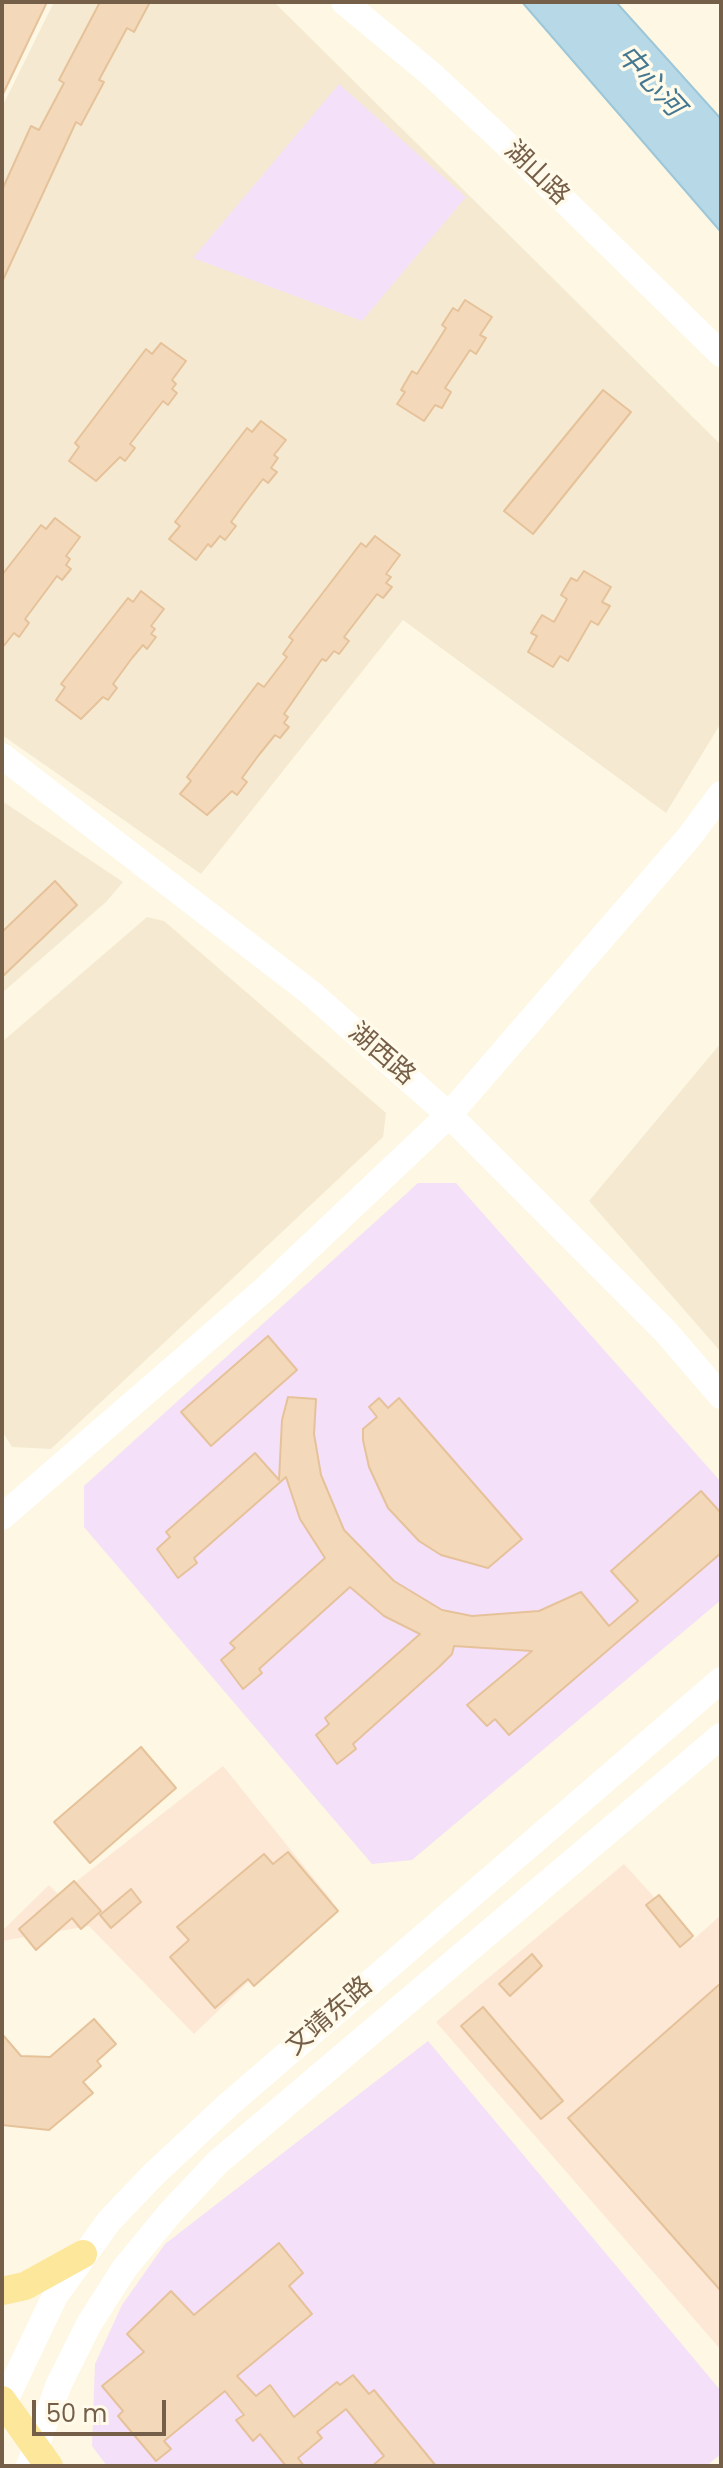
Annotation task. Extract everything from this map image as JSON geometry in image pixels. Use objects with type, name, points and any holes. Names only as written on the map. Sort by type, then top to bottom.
[{"type":"main road","name":"湖山路","points":[[344,2],[488,127],[721,354]]},
{"type":"main road","name":"湖西路","points":[[2,756],[311,993],[449,1115],[666,1332],[721,1396]]},
{"type":"main road","points":[[2,1517],[265,1289],[449,1115],[690,836],[721,794]]},
{"type":"main road","name":"文靖东路","points":[[3,2403],[55,2296],[83,2254],[154,2174],[228,2105],[721,1680]]},
{"type":"main road","name":"文靖东路","points":[[38,2460],[59,2384],[96,2313],[124,2269],[160,2224],[218,2162],[721,1736]]},
{"type":"main road","points":[[2,2291],[36,2281],[83,2254]]},
{"type":"main road","points":[[3,2403],[38,2460]]},
{"type":"shaded area","points":[[54,2],[274,2],[721,445],[721,723],[666,813],[403,620],[201,874],[2,735],[2,107]]},
{"type":"shaded area","points":[[339,84],[466,197],[362,321],[193,258]]},
{"type":"shaded area","points":[[2,801],[123,882],[106,902],[2,993]]},
{"type":"shaded area","points":[[147,917],[164,921],[386,1113],[383,1137],[51,1449],[12,1447],[2,1431],[2,1042]]},
{"type":"shaded area","points":[[721,1043],[721,1352],[589,1201]]},
{"type":"shaded area","points":[[418,1183],[456,1183],[721,1482],[721,1600],[412,1860],[372,1864],[84,1527],[84,1486]]},
{"type":"shaded area","points":[[223,1766],[332,1901],[194,2034],[89,1926],[2,1941],[2,1931],[49,1885],[59,1895]]},
{"type":"shaded area","points":[[624,1864],[693,1940],[721,1915],[721,2350],[436,2022]]},
{"type":"shaded area","points":[[428,2041],[721,2391],[721,2454],[706,2466],[107,2466],[92,2446],[95,2364],[122,2305],[165,2244]]},
{"type":"water","name":"中心河","points":[[522,2],[616,2],[721,119],[721,232]]},
{"type":"building","points":[[2,2],[47,2],[2,96]]},
{"type":"building","points":[[100,2],[150,2],[134,32],[127,28],[99,80],[104,82],[81,125],[76,122],[2,282],[2,190],[31,126],[39,130],[64,83],[59,80]]},
{"type":"building","points":[[465,300],[492,317],[480,335],[486,338],[476,354],[470,350],[445,388],[451,392],[442,408],[435,405],[424,421],[397,404],[405,392],[401,390],[412,371],[417,374],[446,328],[442,325],[453,308],[458,311]]},
{"type":"building","points":[[161,343],[186,361],[172,380],[176,384],[172,389],[177,393],[168,405],[163,401],[130,444],[135,448],[125,461],[120,457],[96,481],[69,461],[79,447],[75,443],[146,349],[152,354]]},
{"type":"building","points":[[603,390],[631,412],[533,534],[504,511]]},
{"type":"building","points":[[261,421],[286,440],[274,455],[278,458],[271,468],[277,472],[268,483],[263,479],[231,522],[236,526],[225,540],[220,536],[211,547],[208,544],[196,560],[169,539],[180,526],[175,522],[247,428],[252,432]]},
{"type":"building","points":[[55,518],[80,537],[66,556],[70,559],[66,565],[71,569],[62,580],[57,576],[25,619],[29,623],[19,637],[14,633],[2,648],[2,575],[41,525],[46,529]]},
{"type":"building","points":[[375,536],[400,555],[386,574],[391,577],[386,583],[392,587],[383,598],[377,594],[344,637],[349,641],[339,654],[334,651],[326,661],[322,659],[284,714],[288,717],[284,723],[289,727],[280,738],[275,735],[258,756],[242,778],[247,782],[237,795],[232,791],[207,815],[180,794],[191,781],[187,777],[258,683],[264,687],[287,657],[283,654],[293,640],[289,637],[361,543],[366,547]]},
{"type":"building","points":[[584,571],[611,587],[602,602],[610,606],[598,625],[591,621],[568,661],[560,656],[553,667],[528,652],[537,636],[531,633],[542,615],[554,622],[567,599],[561,595],[571,578],[577,581]]},
{"type":"building","points":[[141,591],[164,609],[151,626],[155,629],[151,634],[156,637],[147,649],[143,645],[132,658],[113,684],[117,688],[108,700],[103,697],[81,719],[56,700],[65,687],[61,684],[128,598],[133,602]]},
{"type":"building","points":[[55,881],[77,905],[2,977],[2,932]]},
{"type":"building","points":[[268,1336],[297,1370],[211,1446],[181,1412]]},
{"type":"building","points":[[288,1397],[316,1399],[314,1434],[321,1475],[344,1530],[394,1581],[442,1610],[472,1616],[539,1611],[581,1592],[609,1626],[638,1601],[611,1571],[701,1491],[721,1513],[721,1553],[509,1735],[495,1719],[487,1726],[467,1705],[532,1651],[454,1646],[452,1654],[353,1744],[356,1749],[337,1764],[316,1735],[329,1724],[325,1718],[420,1634],[384,1616],[350,1587],[259,1669],[262,1673],[243,1689],[221,1660],[235,1648],[230,1643],[325,1558],[300,1519],[286,1477],[194,1558],[197,1563],[178,1578],[157,1549],[170,1537],[166,1532],[255,1453],[279,1480],[282,1420]]},
{"type":"building","points":[[379,1398],[388,1408],[399,1398],[522,1539],[488,1568],[441,1555],[419,1541],[388,1508],[369,1467],[363,1440],[363,1429],[377,1417],[369,1407]]},
{"type":"building","points":[[141,1747],[176,1788],[90,1863],[54,1822]]},
{"type":"building","points":[[288,1852],[338,1911],[254,1986],[248,1979],[215,2008],[170,1957],[189,1940],[177,1927],[264,1854],[273,1864]]},
{"type":"building","points":[[74,1881],[101,1911],[81,1929],[72,1918],[36,1950],[19,1929]]},
{"type":"building","points":[[131,1889],[141,1902],[111,1928],[100,1915]]},
{"type":"building","points":[[659,1895],[693,1936],[680,1947],[646,1905]]},
{"type":"building","points":[[532,1954],[542,1966],[510,1996],[499,1984]]},
{"type":"building","points":[[721,1983],[721,2291],[568,2118]]},
{"type":"building","points":[[483,2007],[563,2101],[541,2119],[461,2026]]},
{"type":"building","points":[[94,2019],[116,2044],[97,2061],[101,2066],[83,2082],[93,2093],[49,2130],[2,2125],[2,2034],[21,2056],[50,2057]]},
{"type":"building","points":[[279,2243],[303,2273],[289,2286],[312,2314],[237,2376],[256,2396],[270,2385],[294,2417],[337,2382],[340,2385],[353,2375],[369,2394],[374,2390],[436,2466],[372,2466],[384,2456],[346,2409],[317,2432],[322,2438],[298,2458],[304,2466],[286,2466],[260,2434],[253,2441],[236,2420],[244,2415],[225,2391],[164,2441],[171,2449],[156,2461],[118,2416],[123,2411],[102,2386],[144,2352],[127,2334],[171,2291],[194,2315]]}]
